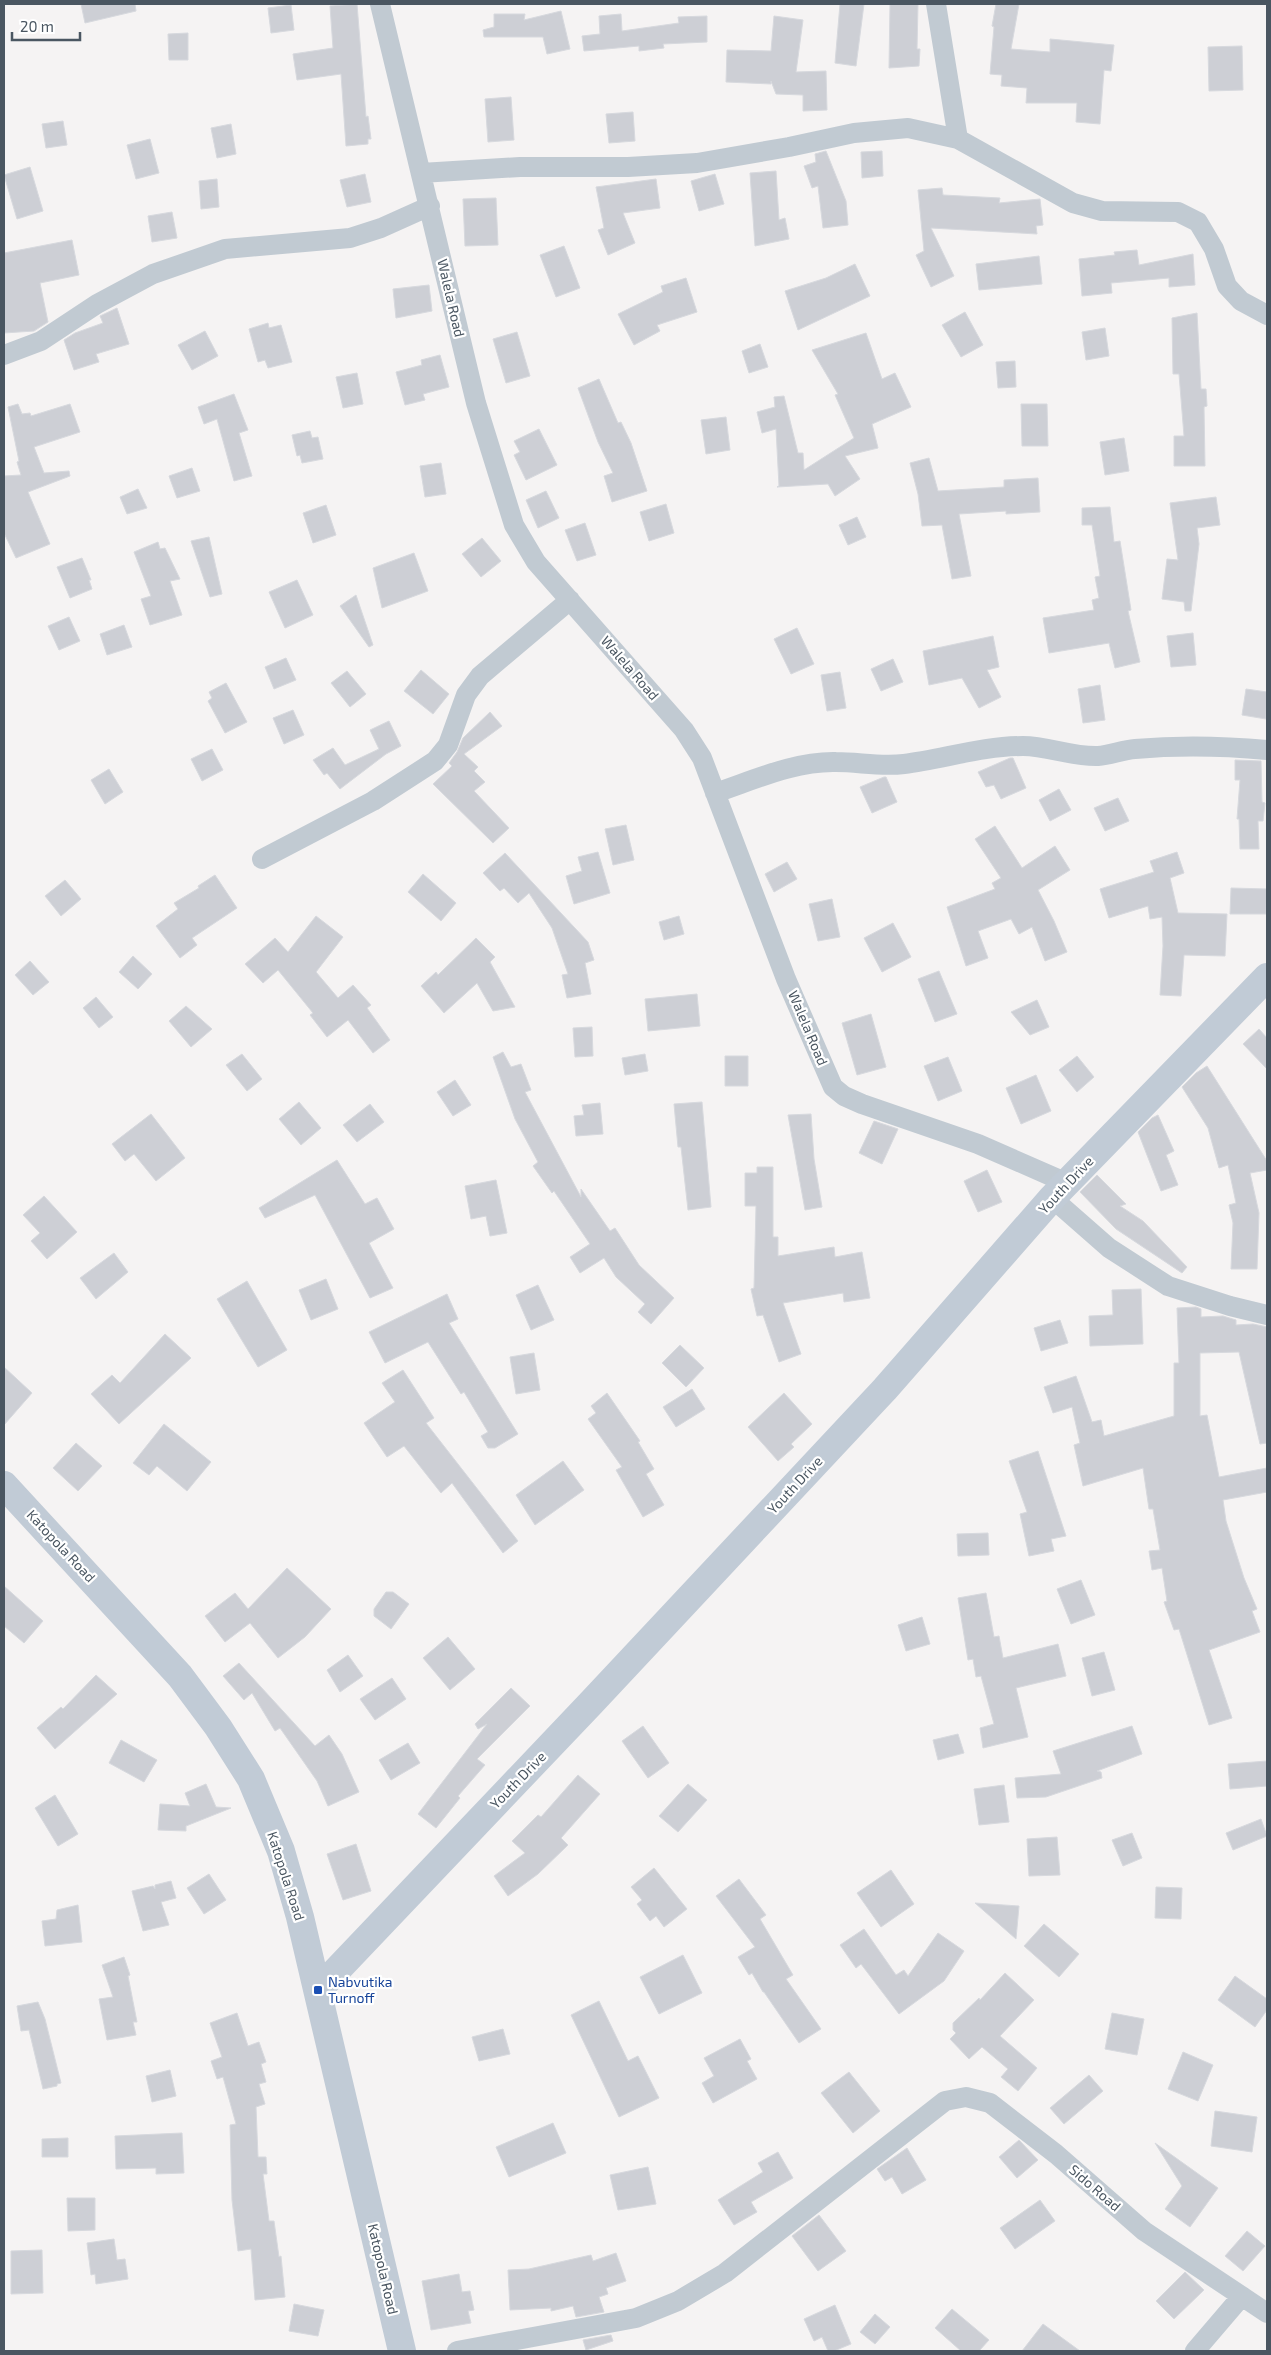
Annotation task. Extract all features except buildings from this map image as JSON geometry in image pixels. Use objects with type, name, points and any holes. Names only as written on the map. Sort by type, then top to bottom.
[{"type":"street","name":"Walela Road","points":[[380,4],[476,402],[514,525],[536,562],[684,730],[702,758],[786,979],[833,1087],[844,1096],[862,1104],[978,1144],[1060,1191],[1109,1248],[1168,1286],[1230,1306],[1267,1315]]},
{"type":"street","points":[[936,4],[958,139]]},
{"type":"street","points":[[421,173],[520,167],[628,167],[698,162],[789,147],[854,133],[908,128],[958,139],[1073,203],[1102,211],[1178,212],[1198,222],[1214,249],[1227,286],[1241,301],[1267,315]]},
{"type":"street","points":[[4,355],[41,341],[97,304],[153,274],[225,249],[350,238],[381,228],[430,206]]},
{"type":"street","points":[[262,859],[373,801],[435,761],[448,745],[466,695],[480,676],[570,600]]},
{"type":"street","points":[[715,793],[797,766],[835,762],[866,766],[902,765],[1001,747],[1049,748],[1076,754],[1098,756],[1133,749],[1208,745],[1267,750]]},
{"type":"street","name":"Youth Drive","points":[[318,1990],[591,1703],[885,1388],[1060,1191],[1267,977]]},
{"type":"street","name":"Katopola Road","points":[[4,1485],[180,1676],[218,1727],[251,1779],[281,1851],[318,1990],[402,2351]]},
{"type":"street","name":"Sido Road","points":[[456,2351],[636,2318],[678,2301],[725,2273],[945,2102],[966,2097],[990,2103],[1056,2154],[1144,2231],[1267,2313]]},
{"type":"street","points":[[1195,2351],[1242,2296]]},
{"type":"place","name":"Nabvutika Turnoff","points":[[318,1990]]}]
